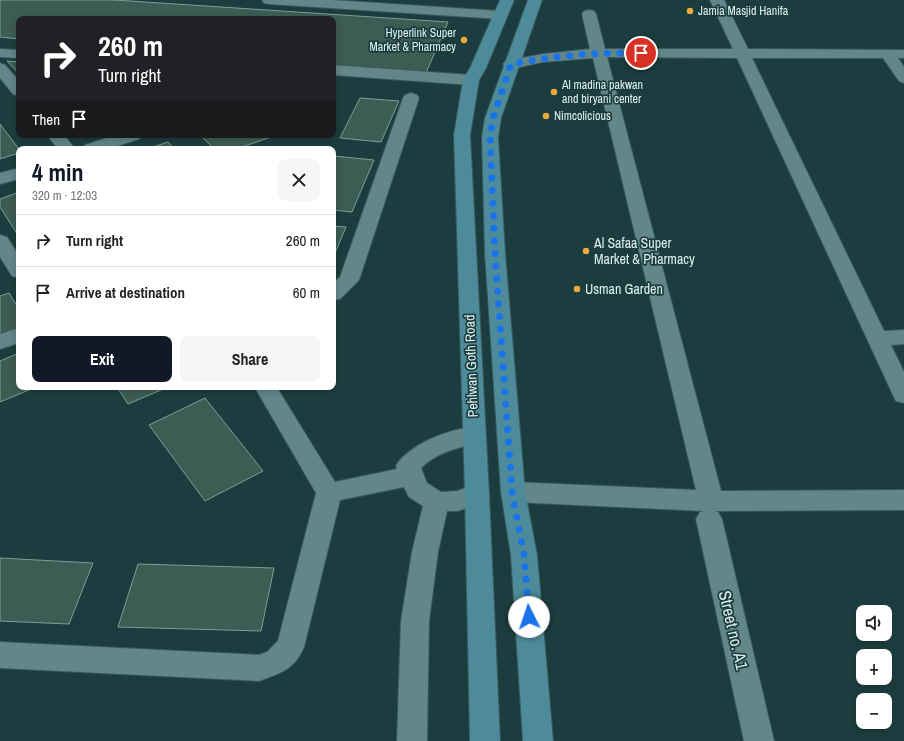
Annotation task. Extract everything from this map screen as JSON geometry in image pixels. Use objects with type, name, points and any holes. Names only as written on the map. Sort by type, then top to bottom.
[{"type":"main road","points":[[503,7],[533,5],[493,118],[490,138],[495,253],[512,492],[524,555],[538,741]]},
{"type":"main road","name":"Pehlwan Goth Road","points":[[485,741],[478,546],[478,494],[474,435],[462,134],[472,80],[503,7]]},
{"type":"street","points":[[269,0],[503,7]]},
{"type":"street","points":[[717,0],[904,395]]},
{"type":"street","name":"Street no. A1","points":[[589,14],[710,510],[760,741]]},
{"type":"street","points":[[0,45],[16,47]]},
{"type":"street","points":[[0,53],[16,54]]},
{"type":"street","points":[[511,64],[544,58],[598,53],[904,54]]},
{"type":"street","points":[[887,54],[904,78]]},
{"type":"street","points":[[0,68],[16,87]]},
{"type":"street","points":[[336,70],[472,80]]},
{"type":"street","points":[[336,291],[349,280],[411,98]]},
{"type":"street","points":[[58,138],[64,146]]},
{"type":"street","points":[[100,146],[124,138]]},
{"type":"street","points":[[0,179],[16,174]]},
{"type":"street","points":[[0,241],[16,267]]},
{"type":"street","points":[[0,342],[16,335]]},
{"type":"street","points":[[876,338],[904,337]]},
{"type":"street","points":[[0,655],[259,668],[277,661],[290,647],[329,493],[266,390]]},
{"type":"street","points":[[474,435],[449,440],[433,446],[416,458],[408,466],[418,490],[437,502],[458,501],[478,494]]},
{"type":"street","points":[[329,493],[411,476]]},
{"type":"street","points":[[512,492],[710,510],[904,500]]},
{"type":"street","points":[[412,741],[415,621],[425,552],[437,502]]},
{"type":"building","points":[[0,0],[115,0],[448,22],[426,73],[336,65],[336,16],[16,16],[16,39],[0,37]]},
{"type":"building","points":[[7,61],[16,62],[16,71]]},
{"type":"building","points":[[360,98],[399,101],[381,142],[340,138]]},
{"type":"building","points":[[0,124],[17,146],[16,154],[0,159]]},
{"type":"building","points":[[203,138],[268,138],[245,146],[211,146]]},
{"type":"building","points":[[168,142],[171,146],[156,146]]},
{"type":"building","points":[[336,156],[374,160],[352,212],[336,210]]},
{"type":"building","points":[[16,193],[16,232],[0,207],[0,199]]},
{"type":"building","points":[[336,226],[346,227],[336,251]]},
{"type":"building","points":[[9,293],[16,304],[16,329],[0,335],[0,296]]},
{"type":"building","points":[[16,354],[16,390],[29,390],[0,402],[0,361]]},
{"type":"building","points":[[119,390],[161,390],[128,404]]},
{"type":"building","points":[[205,398],[263,471],[205,501],[149,425]]},
{"type":"building","points":[[0,558],[93,563],[69,624],[0,621]]},
{"type":"building","points":[[138,564],[274,568],[261,631],[118,627]]},
{"type":"place","name":"Jamia Masjid Hanifa","points":[[690,11]]},
{"type":"place","name":"Hyperlink Super Market & Pharmacy","points":[[464,40]]},
{"type":"place","name":"Al madina pakwan and biryani center","points":[[554,92]]},
{"type":"place","name":"Nimcolicious","points":[[546,116]]},
{"type":"place","name":"Al Safaa Super Market & Pharmacy","points":[[586,251]]},
{"type":"place","name":"Usman Garden","points":[[577,289]]},
{"type":"route","points":[[529,617],[524,555],[512,492],[495,253],[490,138],[493,118],[511,64],[544,58],[598,53],[641,53]]}]
